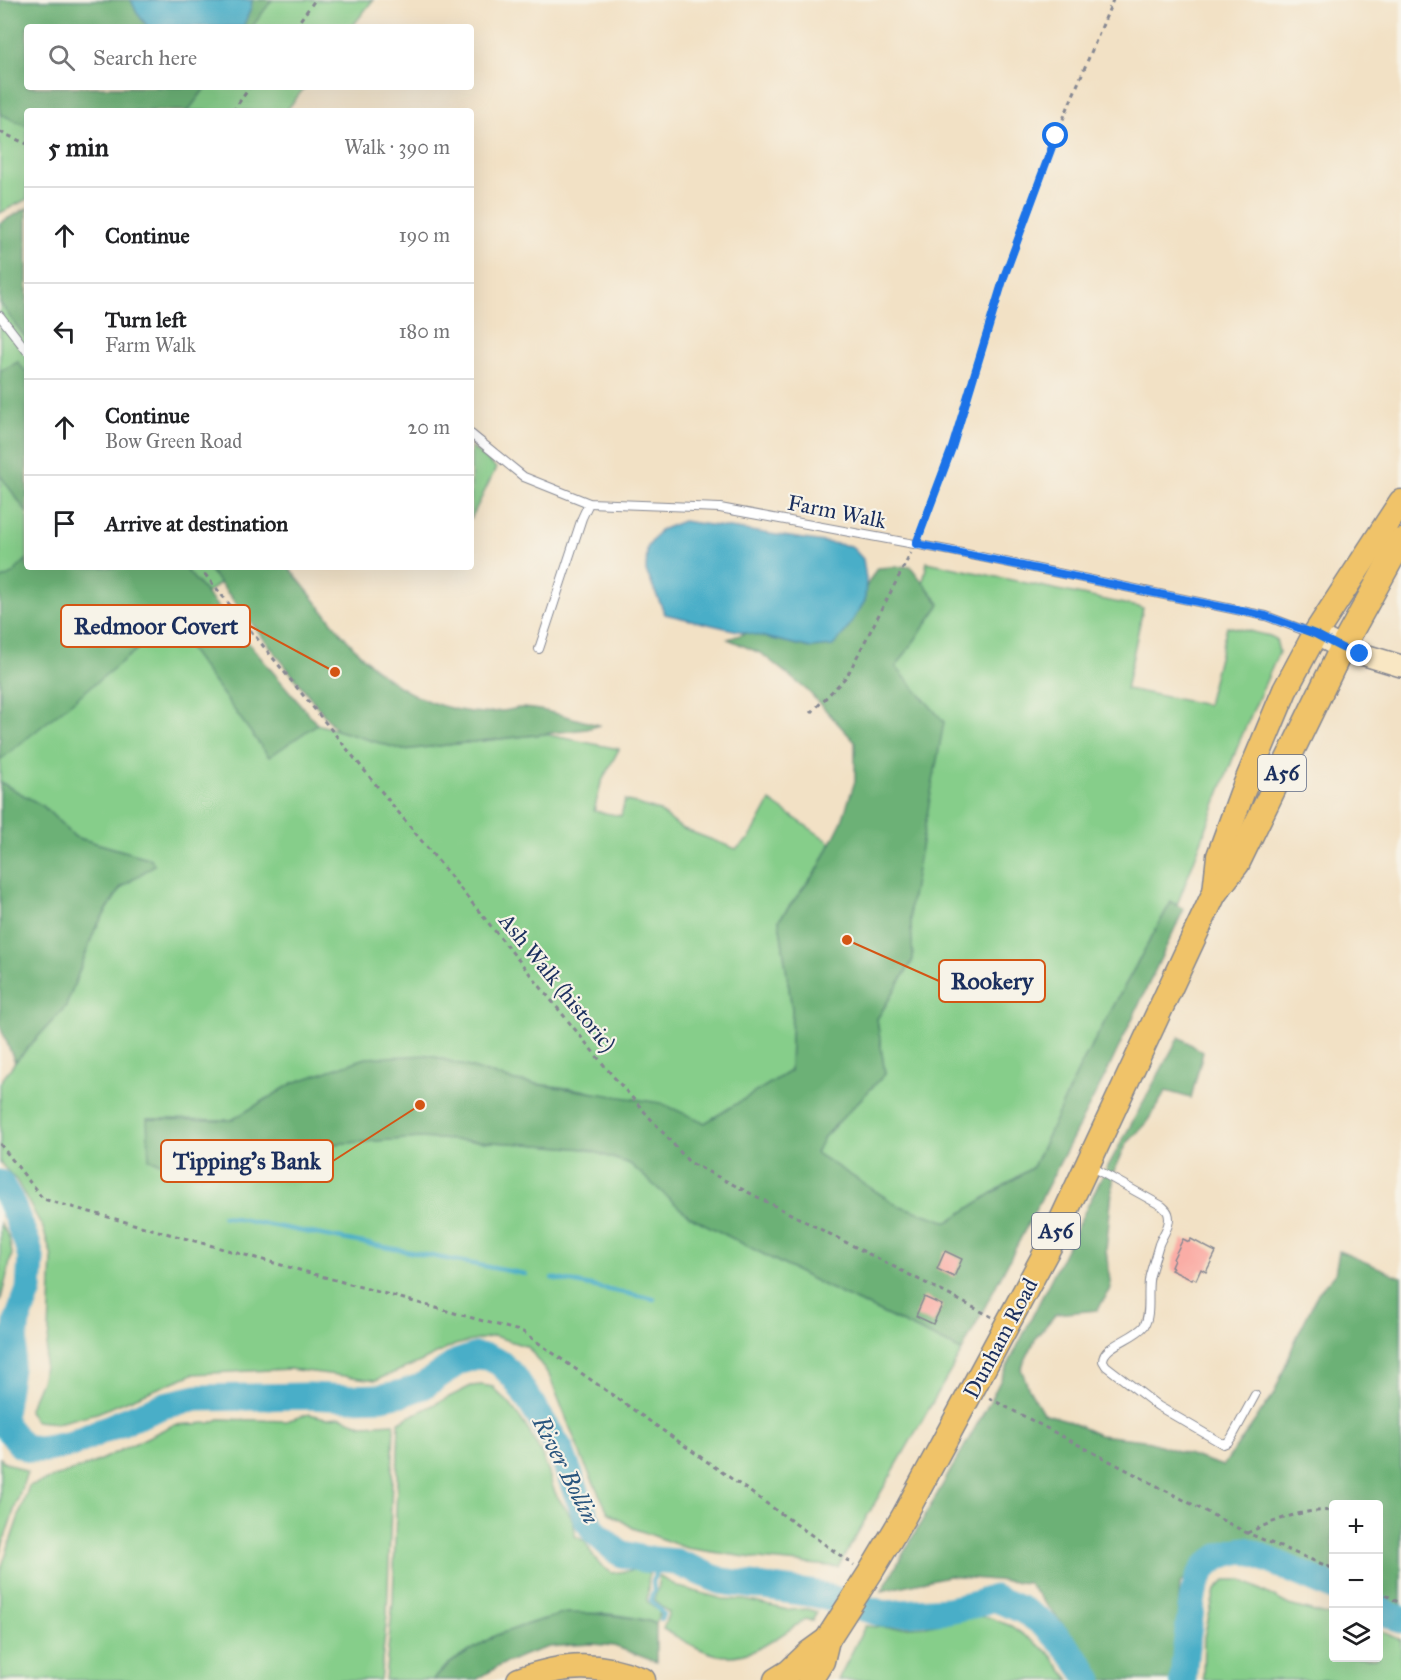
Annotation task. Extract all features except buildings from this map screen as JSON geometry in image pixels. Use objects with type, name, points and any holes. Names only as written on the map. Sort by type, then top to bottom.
[{"type":"highway","name":"Dunham Road","points":[[1214,894],[1219,856],[1242,793],[1285,690],[1315,634],[1401,502]]},
{"type":"highway","name":"Dunham Road","points":[[810,1680],[822,1661],[829,1637],[862,1569],[904,1516],[1051,1243],[1214,894],[1237,864],[1342,648],[1401,541]]},
{"type":"highway","name":"Dunham Road","points":[[776,1680],[789,1672],[829,1637]]},
{"type":"highway","points":[[519,1680],[559,1668],[580,1667],[597,1667],[643,1680]]},
{"type":"main road","points":[[1315,634],[1342,648],[1401,666]]},
{"type":"lane","points":[[0,316],[24,347]]},
{"type":"lane","name":"Farm Walk","points":[[474,436],[524,477],[589,503],[720,508],[916,544],[1266,616],[1315,634]]},
{"type":"lane","points":[[539,649],[589,503]]},
{"type":"lane","points":[[1087,1165],[1162,1206],[1168,1214],[1168,1225],[1160,1242],[1149,1279],[1147,1315],[1144,1326],[1108,1349],[1102,1361],[1158,1406],[1223,1444],[1232,1437],[1255,1395]]},
{"type":"path","points":[[297,24],[315,0]]},
{"type":"path","points":[[811,713],[847,676],[916,544],[952,448],[1004,277],[1056,136],[1113,0]]},
{"type":"path","points":[[235,108],[248,90]]},
{"type":"path","points":[[0,132],[24,143]]},
{"type":"path","name":"Ash Walk (historic)","points":[[201,570],[612,1075],[689,1162],[979,1311]]},
{"type":"path","points":[[0,1144],[43,1199],[523,1332],[862,1569]]},
{"type":"path","points":[[988,1397],[1247,1533],[1329,1567]]},
{"type":"path","points":[[1247,1533],[1283,1518],[1320,1510],[1329,1511]]},
{"type":"path","points":[[1383,1593],[1401,1604]]},
{"type":"green space","points":[[0,0],[373,0],[354,24],[24,24],[24,90],[303,90],[288,108],[24,108],[24,201],[0,213]]},
{"type":"green space","points":[[0,0],[272,0],[254,24],[24,24],[24,90],[204,90],[190,108],[24,108],[24,125],[0,114]]},
{"type":"green space","points":[[24,210],[24,570],[235,570],[170,623],[269,756],[317,724],[403,750],[544,734],[619,749],[601,783],[594,811],[621,816],[625,800],[659,811],[681,828],[736,849],[750,838],[770,801],[831,843],[818,869],[779,920],[792,1009],[790,1071],[705,1123],[686,1115],[582,1090],[515,1081],[429,1055],[293,1083],[232,1120],[147,1119],[261,1166],[331,1144],[420,1138],[586,1149],[630,1164],[689,1216],[827,1287],[962,1351],[838,1567],[759,1559],[686,1548],[633,1528],[608,1512],[584,1463],[549,1375],[528,1347],[494,1336],[455,1345],[376,1380],[289,1369],[193,1374],[97,1413],[57,1423],[35,1421],[28,1411],[42,1378],[49,1333],[52,1257],[43,1228],[16,1180],[0,1163],[0,1083],[15,1062],[66,1006],[95,929],[121,888],[154,865],[151,859],[75,837],[43,806],[0,782],[0,223]]},
{"type":"green space","points":[[24,210],[24,336],[0,303],[0,223]]},
{"type":"green space","points":[[18,362],[24,370],[24,509],[0,475],[0,371]]},
{"type":"green space","points":[[474,450],[496,468],[474,513]]},
{"type":"green space","points":[[24,562],[24,570],[187,570],[317,724],[269,757],[170,623],[0,760],[0,580],[12,574]]},
{"type":"green space","points":[[927,562],[1143,608],[1126,689],[1207,705],[1227,626],[1276,639],[1279,652],[1240,740],[1177,905],[1171,902],[1080,1067],[1033,1167],[948,1222],[897,1205],[815,1153],[824,1137],[885,1074],[877,1019],[913,960],[895,667],[940,604],[923,582]]},
{"type":"green space","points":[[910,566],[940,604],[896,667],[944,722],[910,908],[913,960],[877,1019],[885,1074],[824,1137],[816,1153],[897,1205],[948,1222],[1033,1167],[1080,1067],[1171,902],[1184,909],[1110,1066],[962,1351],[827,1287],[689,1216],[630,1164],[586,1149],[420,1138],[331,1144],[261,1166],[197,1176],[149,1159],[147,1119],[232,1120],[293,1083],[366,1058],[429,1055],[515,1081],[661,1103],[705,1123],[790,1071],[792,1009],[779,920],[818,869],[842,821],[855,781],[855,742],[808,691],[762,654],[728,639],[769,625],[848,617],[877,568]]},
{"type":"green space","points":[[209,570],[290,570],[362,657],[406,691],[433,703],[477,712],[527,708],[599,725],[587,729],[403,750],[336,730]]},
{"type":"green space","points":[[0,782],[43,806],[75,837],[151,859],[154,865],[120,888],[95,929],[66,1006],[15,1062],[0,1026]]},
{"type":"green space","points":[[1179,1037],[1203,1052],[1191,1098],[1166,1091],[1145,1125],[1127,1143],[1114,1172],[1106,1250],[1111,1289],[1097,1310],[1056,1314],[1037,1336],[1021,1369],[1043,1413],[1066,1420],[1099,1435],[1144,1440],[1223,1466],[1274,1394],[1295,1341],[1318,1293],[1335,1274],[1339,1251],[1401,1277],[1401,1621],[1383,1611],[1383,1500],[1329,1500],[1329,1583],[1299,1567],[1233,1544],[1180,1583],[1174,1680],[1103,1680],[1080,1645],[1028,1583],[948,1576],[882,1591],[988,1405],[1101,1179]]},
{"type":"green space","points":[[0,1223],[9,1237],[12,1254],[0,1303]]},
{"type":"green space","points":[[471,1386],[493,1387],[510,1404],[527,1428],[544,1460],[557,1496],[571,1516],[575,1536],[585,1541],[593,1556],[612,1573],[639,1569],[649,1573],[647,1601],[660,1612],[656,1623],[624,1616],[592,1613],[544,1619],[518,1628],[464,1654],[444,1668],[433,1680],[385,1680],[393,1602],[399,1422]]},
{"type":"green space","points":[[309,1414],[325,1418],[341,1417],[363,1425],[394,1423],[387,1615],[380,1680],[0,1680],[0,1572],[29,1486],[92,1464],[173,1425],[210,1423],[219,1419],[286,1421]]},
{"type":"green space","points":[[0,1458],[27,1472],[0,1552]]},
{"type":"green space","points":[[658,1576],[679,1587],[723,1599],[745,1600],[788,1610],[808,1609],[817,1612],[812,1621],[805,1619],[753,1651],[741,1655],[718,1655],[663,1629],[669,1612],[654,1599],[659,1585]]},
{"type":"green space","points":[[1226,1580],[1242,1580],[1289,1605],[1329,1616],[1329,1662],[1383,1662],[1383,1632],[1401,1640],[1401,1680],[1203,1680],[1204,1637],[1215,1591]]},
{"type":"green space","points":[[566,1613],[611,1615],[656,1623],[656,1662],[614,1646],[573,1645],[549,1647],[524,1655],[476,1680],[433,1680],[452,1662],[494,1636]]},
{"type":"green space","points":[[973,1616],[988,1617],[1011,1626],[1048,1652],[1070,1680],[838,1680],[865,1626],[892,1628],[926,1626]]},
{"type":"water","points":[[131,0],[252,0],[244,24],[146,24]]},
{"type":"water","points":[[683,521],[851,546],[863,559],[866,579],[865,601],[846,631],[833,646],[811,648],[665,614],[646,571],[647,548],[660,530]]},
{"type":"waterway","name":"River Bollin","points":[[0,1183],[10,1200],[31,1258],[29,1290],[17,1322],[3,1414],[5,1425],[21,1445],[30,1449],[46,1449],[72,1444],[165,1405],[197,1398],[382,1397],[423,1386],[458,1362],[476,1356],[488,1357],[500,1363],[515,1378],[560,1449],[587,1520],[596,1533],[622,1554],[643,1559],[676,1562],[721,1581],[816,1594],[884,1614],[948,1610],[994,1598],[1038,1620],[1071,1652],[1090,1680]]},
{"type":"waterway","points":[[223,1216],[525,1274]]},
{"type":"waterway","points":[[552,1278],[654,1299]]},
{"type":"waterway","name":"River Bollin","points":[[1183,1680],[1196,1584],[1208,1565],[1217,1558],[1246,1550],[1329,1586]]},
{"type":"waterway","points":[[658,1560],[651,1600],[663,1614],[661,1619]]},
{"type":"waterway","name":"River Bollin","points":[[1383,1611],[1401,1620]]},
{"type":"place","name":"Redmoor Covert","points":[[335,672]]},
{"type":"place","name":"Rookery","points":[[847,940]]},
{"type":"place","name":"Tipping's Bank","points":[[420,1105]]},
{"type":"route","points":[[1056,136],[1004,277],[952,448],[916,544],[1266,616],[1360,654]]}]
